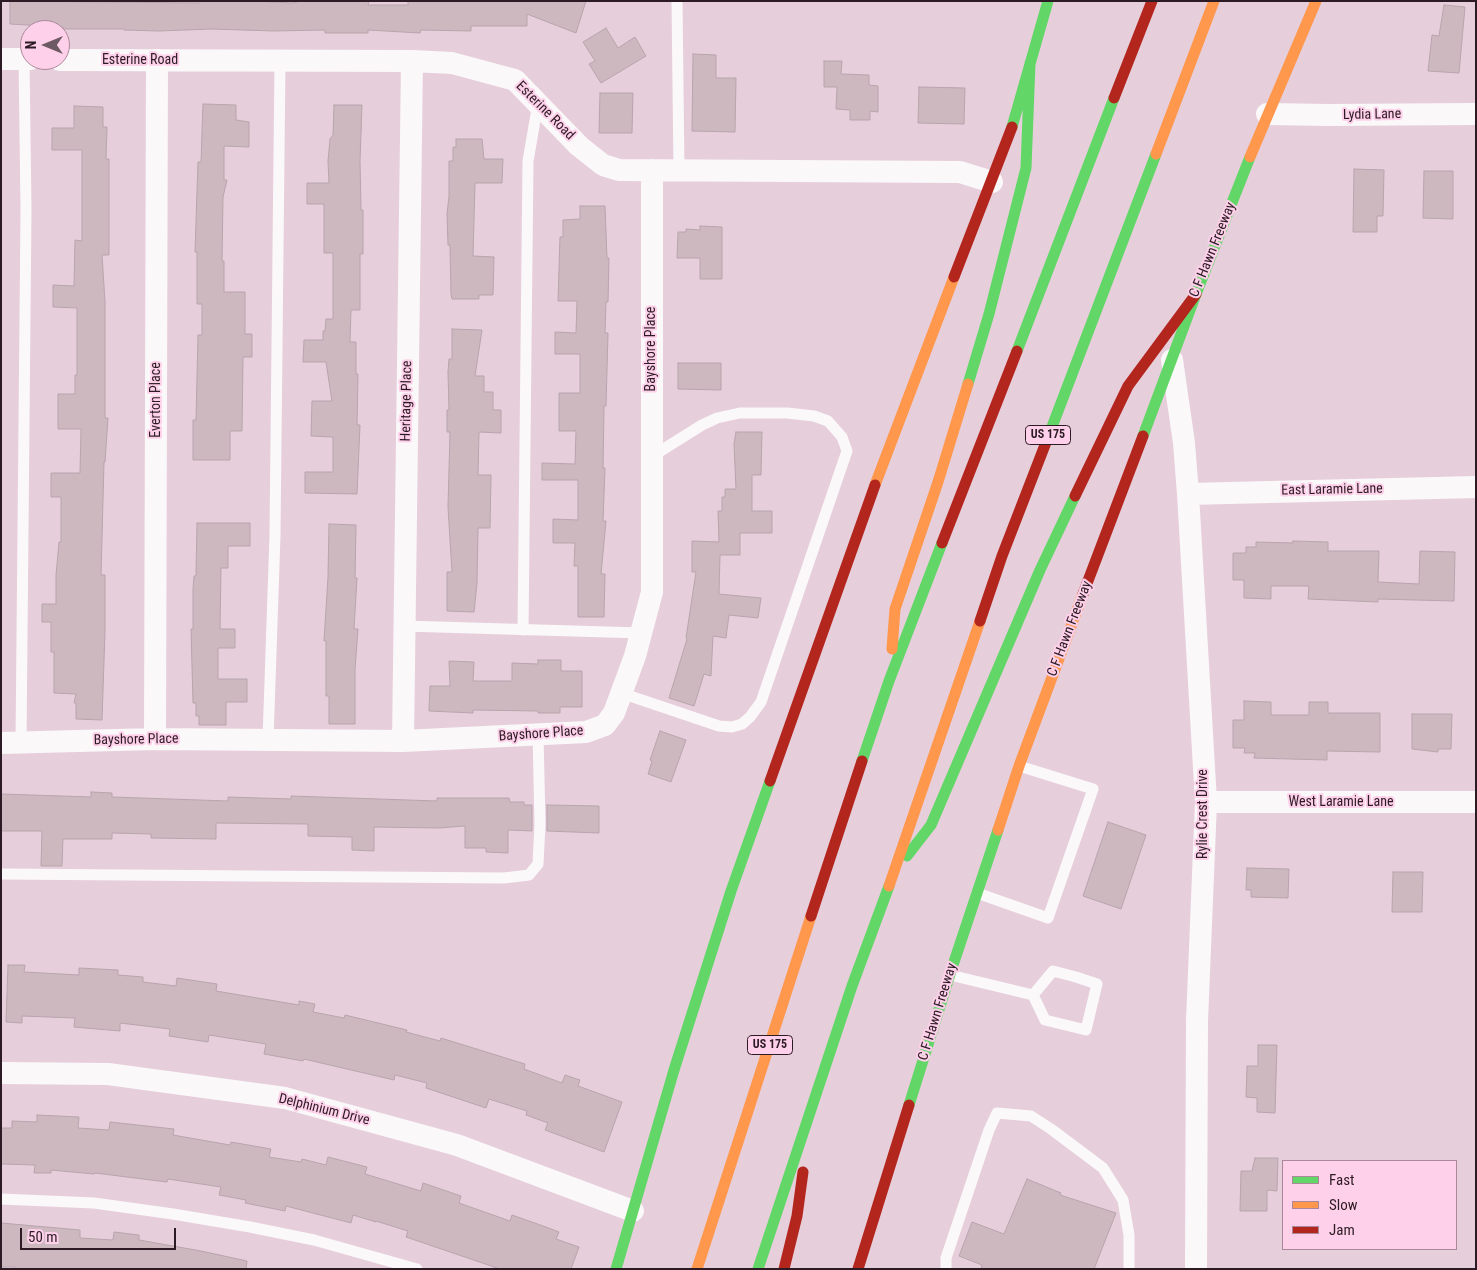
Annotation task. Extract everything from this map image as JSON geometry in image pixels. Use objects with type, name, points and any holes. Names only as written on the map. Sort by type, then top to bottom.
[{"type":"main road","points":[[616,1269],[674,1070],[731,891],[888,445],[1012,128],[1048,1]]},
{"type":"main road","name":"US 175","points":[[697,1269],[889,681],[1152,1]]},
{"type":"main road","name":"US 175","points":[[758,1269],[852,986],[894,873],[1002,556],[1214,1]]},
{"type":"main road","name":"C F Hawn Freeway","points":[[858,1269],[950,975],[1019,766],[1196,294],[1267,114],[1316,1]]},
{"type":"main road","points":[[889,681],[896,609],[938,482],[989,314],[1026,168],[1030,63]]},
{"type":"main road","points":[[894,873],[931,825],[1040,570],[1128,386],[1196,294]]},
{"type":"main road","points":[[784,1269],[797,1216],[812,1108]]},
{"type":"street","points":[[1,59],[20,59]]},
{"type":"street","name":"Esterine Road","points":[[70,60],[412,61],[452,63],[515,80],[579,146],[603,165],[619,170],[960,172],[992,182]]},
{"type":"street","name":"Everton Place","points":[[155,739],[157,60]]},
{"type":"street","name":"Heritage Place","points":[[403,741],[412,61]]},
{"type":"street","name":"Lydia Lane","points":[[1267,114],[1476,114]]},
{"type":"street","name":"Bayshore Place","points":[[11,743],[155,739],[403,741],[586,732],[605,725],[614,713],[635,656],[652,592],[652,170]]},
{"type":"street","name":"Rylie Crest Drive","points":[[1172,360],[1184,443],[1188,494],[1206,802],[1197,1021],[1196,1269]]},
{"type":"street","name":"East Laramie Lane","points":[[1188,494],[1476,487]]},
{"type":"street","name":"West Laramie Lane","points":[[1206,802],[1476,802]]},
{"type":"street","name":"Delphinium Drive","points":[[1,1072],[108,1074],[285,1098],[457,1145],[633,1211]]},
{"type":"lane","points":[[677,1],[679,170]]},
{"type":"lane","points":[[268,740],[275,535],[280,60]]},
{"type":"lane","points":[[11,743],[26,219],[27,70]]},
{"type":"lane","points":[[523,630],[528,161],[538,103]]},
{"type":"lane","points":[[621,693],[719,726],[732,727],[742,724],[750,717],[761,702],[847,451],[842,437],[828,421],[814,416],[787,413],[740,413],[717,418],[702,425],[651,457]]},
{"type":"lane","points":[[404,626],[641,633]]},
{"type":"lane","points":[[1,874],[504,878],[529,875],[538,864],[540,824],[538,734]]},
{"type":"lane","points":[[977,893],[1048,918],[1093,789],[1019,766]]},
{"type":"lane","points":[[950,975],[1033,996],[1045,1020],[1086,1030],[1097,984],[1053,971],[1033,996]]},
{"type":"lane","points":[[946,1269],[946,1258],[989,1130],[997,1113],[1031,1116],[1103,1168],[1123,1200],[1129,1234],[1129,1269]]},
{"type":"lane","points":[[1,1199],[94,1203],[212,1220],[314,1240],[417,1269]]},
{"type":"building","points":[[10,1],[199,3],[199,1],[254,1],[292,3],[302,1],[369,1],[368,5],[408,5],[408,1],[586,1],[576,33],[527,14],[527,26],[471,26],[471,31],[421,30],[420,33],[368,30],[368,33],[325,33],[325,30],[211,29],[159,31],[70,29],[70,20],[20,20],[20,25],[10,24]]},
{"type":"building","points":[[1444,5],[1465,7],[1459,73],[1428,71],[1432,35],[1439,36]]},
{"type":"building","points":[[606,28],[618,48],[635,37],[646,56],[601,83],[589,64],[595,61],[583,42]]},
{"type":"building","points":[[693,54],[716,55],[716,78],[736,78],[735,132],[692,131]]},
{"type":"building","points":[[824,61],[842,61],[841,74],[869,75],[869,85],[878,86],[878,112],[870,111],[870,120],[850,120],[850,110],[836,109],[837,87],[824,87]]},
{"type":"building","points":[[919,87],[965,88],[964,124],[918,123]]},
{"type":"building","points":[[600,93],[633,93],[632,133],[599,133]]},
{"type":"building","points":[[203,104],[236,105],[236,120],[249,122],[249,147],[224,146],[224,180],[227,180],[223,197],[222,261],[224,261],[224,292],[245,292],[245,334],[252,334],[252,357],[243,357],[242,431],[230,431],[230,460],[193,460],[193,420],[196,420],[198,335],[202,335],[202,304],[197,304],[197,252],[195,252],[198,162],[201,162]]},
{"type":"building","points":[[334,105],[362,105],[360,161],[363,254],[360,254],[360,310],[351,310],[350,342],[356,342],[356,374],[358,374],[357,425],[360,425],[357,494],[305,493],[305,472],[333,472],[333,437],[311,436],[312,401],[332,401],[326,362],[303,362],[304,340],[323,340],[326,319],[333,319],[333,253],[324,253],[324,204],[307,204],[307,183],[329,183],[328,161],[330,139],[333,135]]},
{"type":"building","points":[[74,106],[103,107],[103,127],[107,127],[106,159],[109,159],[109,255],[102,255],[105,302],[105,418],[108,418],[104,462],[101,575],[105,575],[102,720],[76,719],[76,703],[74,703],[76,694],[54,693],[54,652],[51,652],[51,622],[42,622],[42,604],[56,604],[56,575],[59,542],[61,542],[61,497],[51,497],[51,473],[80,473],[81,429],[58,429],[58,394],[75,394],[75,375],[77,375],[77,308],[53,307],[53,285],[74,286],[75,240],[82,241],[82,150],[52,150],[52,128],[74,128]]},
{"type":"building","points":[[456,139],[482,139],[484,159],[503,159],[502,183],[475,183],[473,256],[494,257],[493,295],[479,295],[479,299],[452,299],[451,294],[447,214],[449,161],[453,161],[453,147],[456,147]]},
{"type":"building","points":[[1354,169],[1384,170],[1383,216],[1377,216],[1377,232],[1353,232]]},
{"type":"building","points":[[1424,171],[1453,171],[1453,219],[1423,218]]},
{"type":"building","points":[[580,206],[605,206],[607,258],[609,258],[605,333],[608,333],[603,468],[605,468],[603,521],[606,521],[601,574],[605,574],[604,617],[578,617],[578,566],[574,566],[575,543],[553,543],[553,519],[578,520],[578,480],[542,480],[542,463],[575,464],[576,431],[559,431],[559,393],[580,393],[580,354],[555,354],[555,332],[576,333],[577,301],[558,301],[560,237],[563,237],[563,220],[580,219]]},
{"type":"building","points":[[700,226],[722,227],[722,279],[700,279],[700,258],[677,258],[678,232],[686,232],[686,229],[700,230]]},
{"type":"building","points":[[452,329],[482,330],[475,376],[484,376],[484,392],[493,392],[493,410],[501,410],[501,433],[479,432],[478,475],[491,475],[490,528],[478,528],[477,583],[474,612],[447,611],[447,572],[452,572],[448,507],[450,432],[447,432],[447,410],[449,410],[448,372],[449,359],[452,359]]},
{"type":"building","points":[[678,363],[721,363],[721,390],[678,389]]},
{"type":"building","points":[[736,432],[762,432],[761,475],[752,475],[752,511],[772,511],[772,533],[740,533],[740,555],[720,555],[719,594],[761,598],[758,618],[729,615],[726,638],[713,636],[711,676],[704,674],[694,706],[669,698],[687,639],[696,572],[692,572],[692,541],[719,542],[718,511],[722,511],[722,497],[725,497],[725,489],[736,489],[734,444]]},
{"type":"building","points":[[197,523],[250,523],[250,546],[228,546],[228,568],[221,568],[220,629],[235,629],[235,648],[218,648],[218,679],[247,679],[247,702],[226,702],[226,725],[199,725],[199,716],[196,716],[196,703],[193,703],[191,629],[193,629],[194,576],[196,576]]},
{"type":"building","points":[[329,524],[356,525],[355,578],[357,578],[354,629],[358,629],[355,669],[355,724],[329,724],[329,696],[326,696],[326,641],[324,641]]},
{"type":"building","points":[[1293,541],[1328,542],[1328,551],[1379,551],[1378,582],[1419,584],[1420,551],[1455,552],[1454,601],[1378,599],[1378,602],[1308,599],[1309,586],[1271,586],[1271,599],[1244,598],[1244,580],[1233,580],[1233,553],[1246,553],[1246,547],[1256,547],[1256,542],[1293,543]]},
{"type":"building","points":[[538,660],[561,660],[561,671],[582,671],[582,707],[560,707],[560,713],[473,710],[473,713],[429,711],[430,686],[450,686],[449,661],[474,662],[473,681],[512,681],[512,663],[538,664]]},
{"type":"building","points":[[1244,701],[1271,702],[1271,715],[1309,715],[1309,702],[1328,702],[1328,713],[1380,713],[1380,752],[1327,751],[1327,760],[1254,758],[1255,753],[1244,753],[1245,748],[1233,748],[1233,720],[1244,720]]},
{"type":"building","points":[[1412,714],[1452,714],[1451,749],[1438,749],[1438,752],[1412,749]]},
{"type":"building","points":[[660,731],[686,740],[671,782],[648,774],[652,761],[650,760]]},
{"type":"building","points":[[91,792],[112,793],[112,797],[228,801],[228,797],[291,799],[291,796],[437,801],[437,798],[509,798],[510,802],[524,802],[524,805],[532,805],[532,831],[508,830],[508,853],[486,852],[486,848],[465,848],[465,826],[439,828],[374,827],[374,851],[352,850],[352,837],[308,836],[308,824],[216,823],[216,839],[151,838],[151,834],[112,833],[112,839],[63,839],[62,866],[41,866],[42,831],[1,831],[1,794],[91,797]]},
{"type":"building","points":[[547,805],[599,806],[599,833],[547,831]]},
{"type":"building","points":[[1108,822],[1146,835],[1121,909],[1083,896]]},
{"type":"building","points":[[1247,868],[1289,869],[1288,898],[1251,897],[1251,890],[1246,890]]},
{"type":"building","points":[[1393,872],[1423,872],[1422,912],[1392,912]]},
{"type":"building","points":[[8,965],[25,965],[24,972],[79,975],[79,968],[118,970],[118,975],[143,977],[143,982],[176,986],[177,978],[217,984],[216,991],[299,1005],[299,1001],[315,1004],[313,1012],[344,1018],[345,1015],[407,1030],[406,1032],[440,1041],[441,1038],[525,1064],[524,1069],[562,1083],[565,1075],[580,1080],[578,1086],[622,1102],[604,1152],[545,1130],[548,1123],[526,1115],[527,1111],[489,1099],[486,1108],[426,1088],[427,1083],[395,1075],[394,1080],[304,1059],[303,1061],[264,1054],[266,1044],[209,1035],[208,1042],[169,1036],[170,1029],[120,1023],[120,1031],[74,1027],[75,1018],[22,1016],[22,1023],[6,1022]]},
{"type":"building","points":[[1258,1045],[1277,1045],[1275,1113],[1257,1112],[1257,1098],[1246,1097],[1247,1066],[1258,1066]]},
{"type":"building","points":[[37,1115],[79,1117],[78,1128],[109,1130],[110,1122],[174,1129],[173,1135],[230,1145],[231,1142],[271,1149],[269,1157],[301,1162],[302,1159],[326,1165],[328,1157],[367,1167],[365,1174],[421,1191],[423,1183],[461,1196],[459,1203],[510,1221],[512,1215],[546,1227],[559,1232],[556,1239],[579,1247],[571,1269],[500,1269],[406,1237],[408,1231],[376,1221],[353,1215],[351,1223],[286,1206],[285,1211],[245,1203],[246,1200],[219,1195],[221,1187],[168,1179],[167,1182],[95,1173],[51,1170],[51,1173],[34,1173],[35,1165],[1,1164],[1,1128],[12,1128],[12,1121],[37,1122]]},
{"type":"building","points":[[1255,1158],[1278,1158],[1277,1191],[1267,1190],[1267,1211],[1240,1211],[1241,1171],[1252,1171]]},
{"type":"building","points":[[1027,1179],[1061,1193],[1060,1195],[1116,1213],[1094,1269],[981,1269],[982,1265],[959,1256],[972,1222],[1004,1234]]},
{"type":"building","points":[[1,1223],[80,1230],[80,1238],[113,1240],[114,1232],[139,1235],[139,1240],[247,1261],[246,1269],[15,1269],[15,1267],[1,1267]]},
{"type":"traffic: fast","points":[[1012,127],[1048,1]]},
{"type":"traffic: fast","points":[[968,384],[989,314],[1026,168],[1030,63]]},
{"type":"traffic: fast","points":[[1017,351],[1114,98]]},
{"type":"traffic: fast","points":[[1050,432],[1156,154]]},
{"type":"traffic: fast","points":[[1143,436],[1250,157]]},
{"type":"traffic: fast","points":[[907,856],[931,825],[1040,570],[1075,496]]},
{"type":"traffic: fast","points":[[862,761],[889,681],[942,543]]},
{"type":"traffic: fast","points":[[616,1269],[674,1070],[731,891],[770,781]]},
{"type":"traffic: fast","points":[[909,1105],[998,830]]},
{"type":"traffic: fast","points":[[758,1269],[852,986],[889,886]]},
{"type":"traffic: slow","points":[[1156,154],[1214,1]]},
{"type":"traffic: slow","points":[[1250,157],[1316,1]]},
{"type":"traffic: slow","points":[[875,485],[954,277]]},
{"type":"traffic: slow","points":[[892,649],[895,609],[938,482],[968,384]]},
{"type":"traffic: slow","points":[[998,830],[1019,766],[1083,594]]},
{"type":"traffic: slow","points":[[889,886],[980,621]]},
{"type":"traffic: slow","points":[[697,1269],[811,916]]},
{"type":"traffic: jam","points":[[1114,98],[1152,1]]},
{"type":"traffic: jam","points":[[954,277],[1012,127]]},
{"type":"traffic: jam","points":[[1075,496],[1128,386],[1196,294]]},
{"type":"traffic: jam","points":[[942,543],[1017,351]]},
{"type":"traffic: jam","points":[[980,621],[1002,556],[1050,432]]},
{"type":"traffic: jam","points":[[1083,594],[1143,436]]},
{"type":"traffic: jam","points":[[770,781],[875,485]]},
{"type":"traffic: jam","points":[[811,916],[862,761]]},
{"type":"traffic: jam","points":[[858,1269],[909,1105]]},
{"type":"traffic: jam","points":[[784,1269],[797,1216],[803,1172]]}]
